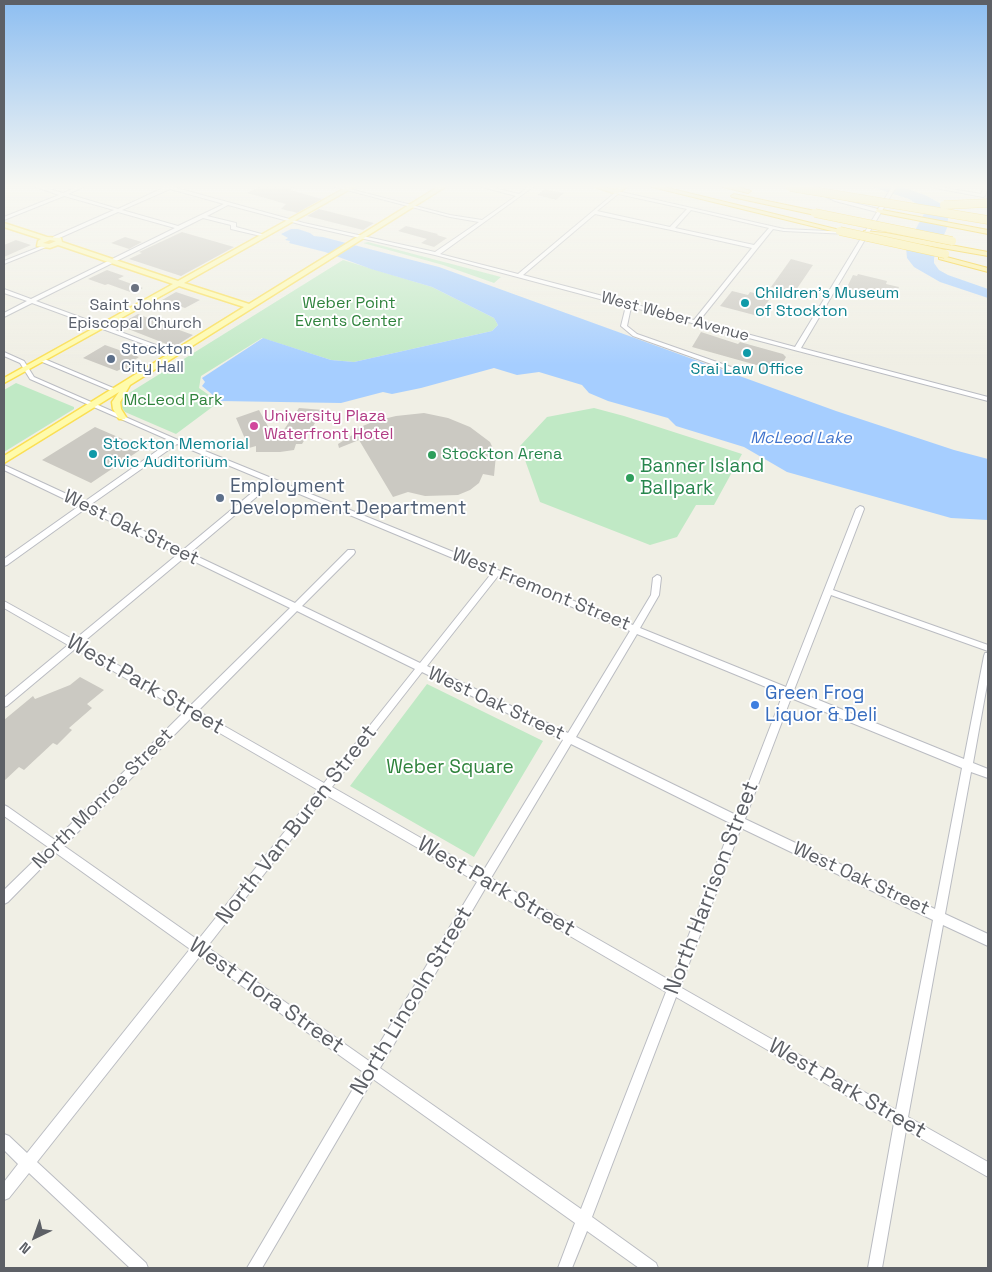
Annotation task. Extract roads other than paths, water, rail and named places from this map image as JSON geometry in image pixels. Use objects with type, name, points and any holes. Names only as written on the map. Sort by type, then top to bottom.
[{"type":"highway","points":[[905,246],[988,270]]},
{"type":"highway","points":[[943,246],[988,254]]},
{"type":"highway","points":[[943,256],[988,264]]},
{"type":"main road","points":[[71,246],[102,262],[111,262],[251,307]]},
{"type":"main road","points":[[4,381],[244,246]]},
{"type":"main road","points":[[4,460],[347,246]]},
{"type":"main road","points":[[122,417],[116,402],[130,382]]},
{"type":"street","points":[[4,263],[38,246]]},
{"type":"street","points":[[4,315],[142,246]]},
{"type":"street","name":"West Weber Avenue","points":[[405,246],[988,399]]},
{"type":"street","points":[[436,254],[447,246]]},
{"type":"street","points":[[519,276],[554,246]]},
{"type":"street","points":[[695,322],[727,280],[755,248],[748,246]]},
{"type":"street","points":[[797,349],[859,246]]},
{"type":"street","points":[[4,291],[176,354]]},
{"type":"street","points":[[628,304],[623,322],[628,330],[733,370],[744,371]]},
{"type":"street","points":[[4,354],[22,362],[26,369]]},
{"type":"street","points":[[42,360],[116,390]]},
{"type":"street","name":"West Fremont Street","points":[[26,369],[32,378],[176,441],[496,574],[788,691],[988,774]]},
{"type":"street","points":[[4,564],[176,441]]},
{"type":"street","name":"West Oak Street","points":[[4,467],[739,822],[988,940]]},
{"type":"street","points":[[4,702],[184,555],[272,480]]},
{"type":"street","name":"North Harrison Street","points":[[565,1268],[860,509]]},
{"type":"street","name":"North Monroe Street","points":[[4,898],[351,552]]},
{"type":"street","name":"North Van Buren Street","points":[[4,1194],[496,574]]},
{"type":"street","name":"North Lincoln Street","points":[[254,1268],[655,595],[657,578]]},
{"type":"street","points":[[828,591],[988,648]]},
{"type":"street","name":"West Park Street","points":[[4,604],[988,1170]]},
{"type":"street","points":[[875,1268],[988,656]]},
{"type":"street","name":"West Flora Street","points":[[4,810],[651,1268]]},
{"type":"street","points":[[4,1141],[141,1268]]},
{"type":"water","name":"McLeod Lake","points":[[302,246],[359,246],[439,267],[836,411],[954,450],[988,459],[988,520],[951,518],[787,472],[744,447],[676,426],[668,418],[608,401],[589,393],[582,385],[539,372],[517,375],[494,368],[421,388],[392,394],[383,392],[341,403],[220,401],[202,386],[205,382],[202,378],[263,338],[331,360],[354,362],[492,331],[498,325],[494,318],[432,287],[371,269],[325,252]]},
{"type":"water","points":[[939,246],[934,258],[934,263],[939,270],[988,289],[988,298],[940,282],[914,267],[907,258],[906,247]]},
{"type":"place","name":"Saint Johns Episcopal Church","points":[[135,288]]},
{"type":"place","name":"Children's Museum of Stockton","points":[[745,303]]},
{"type":"place","name":"Srai Law Office","points":[[747,353]]},
{"type":"place","name":"Stockton City Hall","points":[[111,359]]},
{"type":"place","name":"University Plaza Waterfront Hotel","points":[[254,426]]},
{"type":"place","name":"Stockton Memorial Civic Auditorium","points":[[93,454]]},
{"type":"place","name":"Stockton Arena","points":[[432,455]]},
{"type":"place","name":"Banner Island Ballpark","points":[[630,478]]},
{"type":"place","name":"Employment Development Department","points":[[220,498]]},
{"type":"place","name":"Green Frog Liquor & Deli","points":[[755,705]]},
{"type":"park label","name":"Weber Point Events Center","points":[[349,313]]},
{"type":"park label","name":"McLeod Park","points":[[173,401]]},
{"type":"park label","name":"Weber Square","points":[[450,768]]}]
